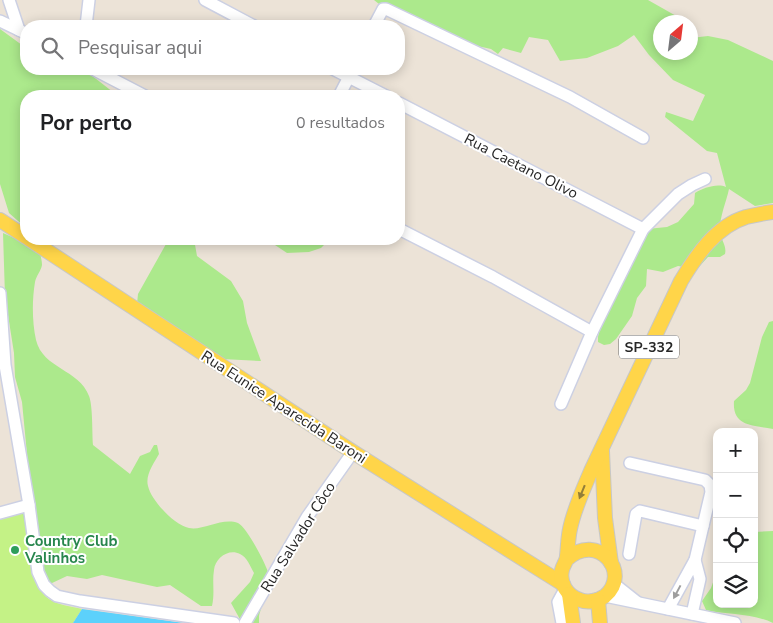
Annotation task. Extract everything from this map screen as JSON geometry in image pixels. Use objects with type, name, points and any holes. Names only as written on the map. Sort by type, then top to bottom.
[{"type":"main road","name":"SP-332","points":[[573,623],[565,579],[570,529],[575,511],[602,448],[681,281],[694,260],[712,239],[737,221],[746,217],[773,212]]},
{"type":"main road","name":"Rua Eunice Aparecida Baroni","points":[[0,220],[20,233]]},
{"type":"main road","name":"Rua Eunice Aparecida Baroni","points":[[39,245],[352,452],[542,572],[565,579]]},
{"type":"main road","name":"SP-332","points":[[602,448],[605,518],[611,563]]},
{"type":"main road","points":[[600,623],[601,598],[614,583],[614,569],[606,556],[599,551],[581,549],[574,553],[565,579],[583,601],[601,598]]},
{"type":"street","points":[[9,0],[20,25]]},
{"type":"street","points":[[87,20],[89,0]]},
{"type":"street","points":[[205,0],[243,20]]},
{"type":"street","points":[[377,20],[383,9],[570,97],[643,138]]},
{"type":"street","points":[[0,21],[20,31]]},
{"type":"street","points":[[105,75],[133,90]]},
{"type":"street","points":[[342,90],[349,75]]},
{"type":"street","points":[[353,75],[377,90]]},
{"type":"street","name":"Rua Caetano Olivo","points":[[405,106],[643,229]]},
{"type":"street","points":[[561,404],[592,332],[643,229],[678,194],[692,185],[705,180]]},
{"type":"street","points":[[405,232],[493,277],[592,332]]},
{"type":"street","points":[[0,292],[5,365],[29,505],[38,572],[44,585],[57,596],[80,601],[234,623]]},
{"type":"street","name":"Rua Salvador Côco","points":[[245,623],[307,517],[352,452]]},
{"type":"street","points":[[630,463],[705,480],[710,485],[711,492],[695,560],[668,609]]},
{"type":"street","points":[[0,513],[29,505]]},
{"type":"street","points":[[629,554],[636,514],[640,511],[703,526]]},
{"type":"street","points":[[692,614],[700,579],[695,560]]},
{"type":"street","points":[[562,623],[558,602],[565,579]]},
{"type":"street","points":[[614,583],[637,602]]},
{"type":"street","points":[[601,598],[637,602],[734,623]]},
{"type":"green space","points":[[374,0],[648,0],[674,15],[653,15],[653,59],[634,35],[618,46],[587,58],[560,61],[548,40],[529,37],[521,53],[503,48],[498,54],[491,49],[482,47],[444,42],[405,20],[402,20]]},
{"type":"green space","points":[[0,29],[20,44],[20,75],[91,75],[110,90],[20,90],[20,223],[9,213],[0,184]]},
{"type":"green space","points":[[708,36],[728,40],[773,61],[773,203],[755,206],[729,189],[720,227],[725,254],[720,257],[708,257],[697,269],[678,266],[663,272],[647,269],[646,286],[637,298],[632,316],[616,339],[610,344],[604,345],[598,342],[598,337],[604,305],[647,229],[667,227],[678,222],[694,204],[695,193],[698,191],[714,186],[726,187],[717,153],[707,151],[665,117],[666,112],[693,121],[705,95],[673,80],[654,60],[698,60],[698,37]]},
{"type":"green space","points":[[3,233],[20,241],[20,245],[30,245],[39,249],[42,265],[35,282],[33,304],[36,340],[40,350],[46,357],[77,380],[89,396],[93,445],[130,474],[140,456],[150,452],[154,445],[157,445],[159,454],[149,473],[147,482],[150,492],[158,505],[170,517],[189,528],[200,528],[226,522],[238,523],[242,526],[256,547],[269,575],[259,623],[242,623],[231,603],[250,582],[254,573],[245,557],[236,552],[223,555],[215,566],[212,606],[201,606],[170,585],[157,587],[102,575],[87,579],[67,576],[35,591],[0,570],[0,518],[29,497],[22,402],[15,377],[14,353],[5,296]]},
{"type":"green space","points":[[165,245],[195,245],[197,256],[231,281],[243,301],[247,323],[261,361],[222,359],[137,304],[138,294]]},
{"type":"green space","points":[[275,245],[324,245],[309,252],[287,253]]},
{"type":"green space","points":[[773,321],[773,429],[751,425],[740,420],[734,410],[734,401],[746,390],[750,383],[762,337],[769,322]]},
{"type":"green space","name":"Country Club Valinhos","points":[[22,511],[36,581],[49,599],[60,604],[82,609],[73,623],[0,623],[0,519]]},
{"type":"green space","points":[[773,531],[773,623],[748,616],[706,610],[702,601],[713,582],[713,608],[758,608],[758,532]]},
{"type":"water","points":[[82,609],[184,623],[73,623]]},
{"type":"place","name":"Country Club Valinhos","points":[[15,550]]}]
